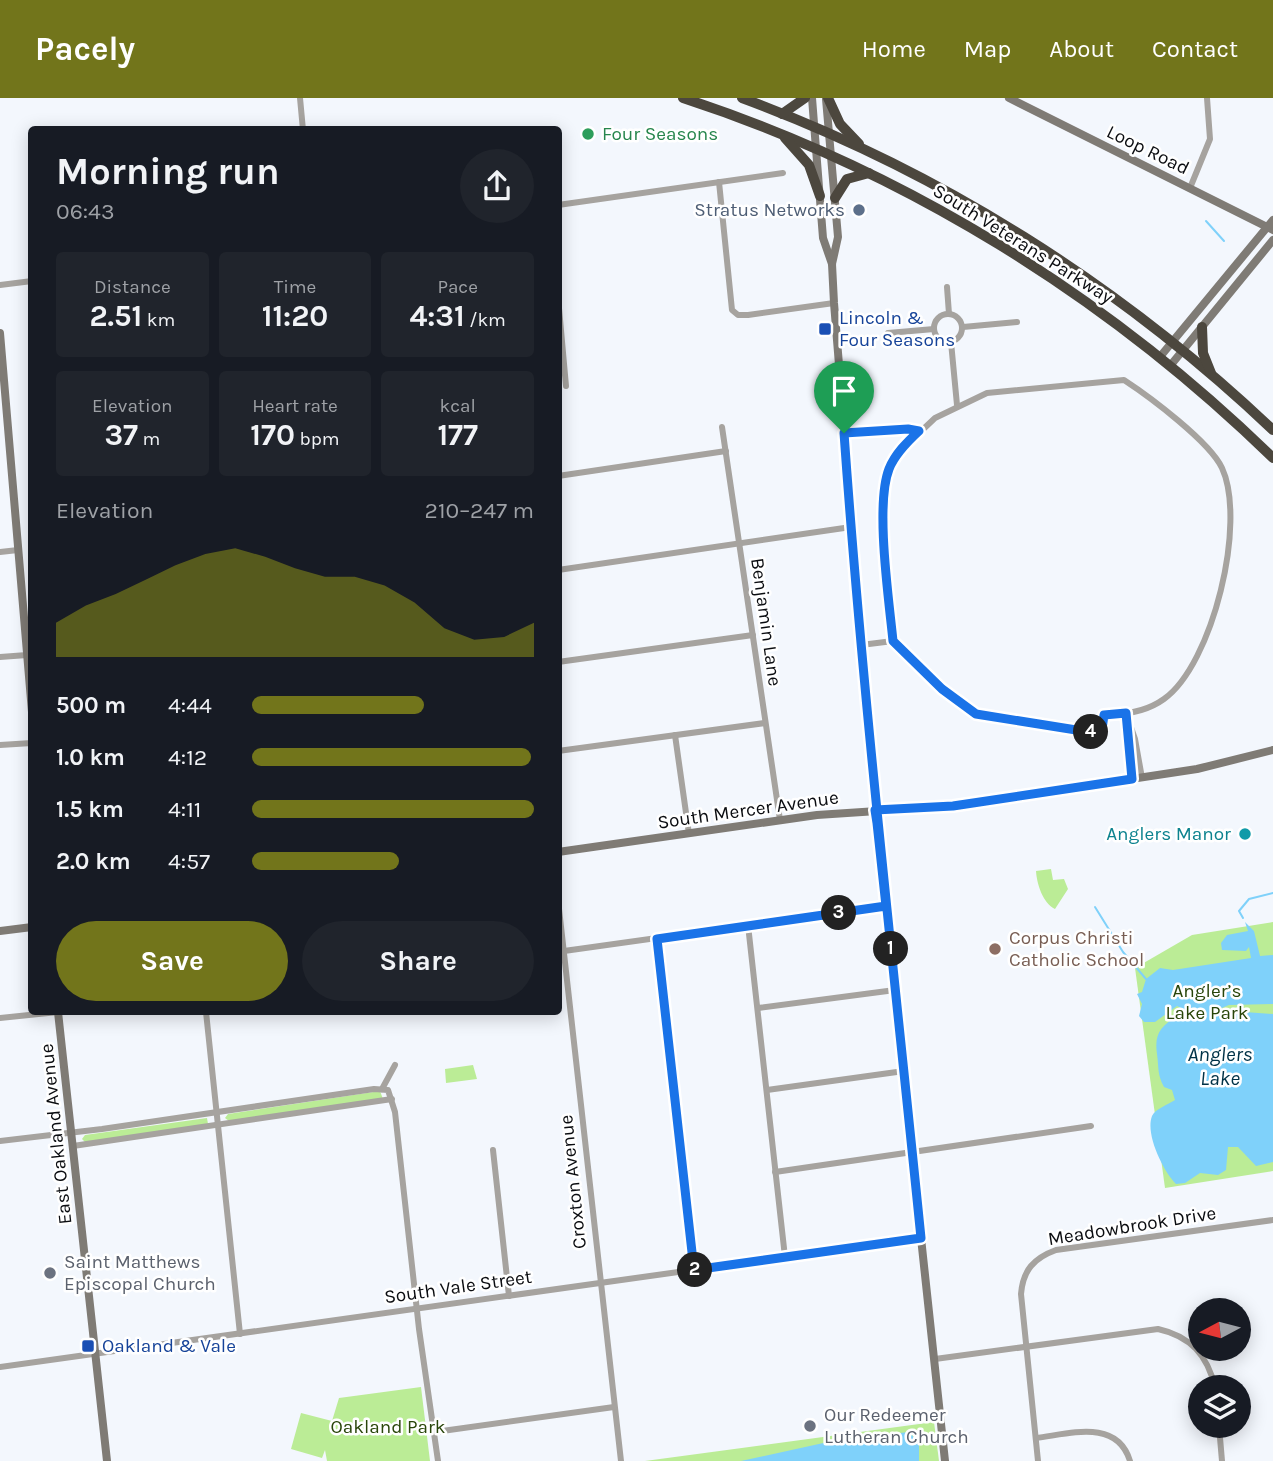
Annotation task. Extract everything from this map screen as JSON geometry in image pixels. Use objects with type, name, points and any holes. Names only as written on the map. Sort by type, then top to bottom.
[{"type":"highway","name":"South Veterans Parkway","points":[[683,98],[780,134],[869,173],[953,217],[1027,262],[1113,321],[1170,366],[1273,458]]},
{"type":"highway","name":"South Veterans Parkway","points":[[742,98],[866,150],[1012,228],[1085,276],[1183,350],[1273,430]]},
{"type":"highway","points":[[782,114],[805,98]]},
{"type":"highway","points":[[827,98],[840,124],[866,150]]},
{"type":"highway","points":[[780,134],[804,157],[820,196]]},
{"type":"highway","points":[[835,198],[847,179],[869,173]]},
{"type":"highway","points":[[1202,327],[1203,353],[1213,375]]},
{"type":"main road","points":[[812,98],[823,238],[832,264]]},
{"type":"main road","points":[[827,98],[838,237],[832,264],[834,303],[875,810],[945,1461]]},
{"type":"main road","name":"Loop Road","points":[[1009,98],[1271,226]]},
{"type":"main road","points":[[1159,358],[1271,226]]},
{"type":"main road","points":[[1170,366],[1273,240]]},
{"type":"main road","points":[[0,333],[5,440],[28,666]]},
{"type":"main road","name":"South Mercer Avenue","points":[[562,851],[780,820],[875,810],[953,806],[1197,769],[1273,750]]},
{"type":"main road","points":[[0,931],[28,928]]},
{"type":"main road","name":"East Oakland Avenue","points":[[58,1015],[107,1461]]},
{"type":"street","points":[[300,98],[303,126]]},
{"type":"street","points":[[1189,188],[1210,139],[1207,98]]},
{"type":"street","points":[[562,204],[783,173]]},
{"type":"street","points":[[719,182],[732,310],[738,315],[748,315],[834,303]]},
{"type":"street","points":[[0,285],[28,282]]},
{"type":"street","points":[[947,287],[949,314]]},
{"type":"street","points":[[949,314],[957,316],[962,327],[958,338],[951,342],[942,341],[934,329],[940,316],[949,314]]},
{"type":"street","points":[[962,327],[1017,322]]},
{"type":"street","points":[[888,333],[934,329]]},
{"type":"street","points":[[562,342],[566,386]]},
{"type":"street","points":[[951,342],[957,405]]},
{"type":"street","points":[[1124,380],[1205,444],[1218,461],[1230,498],[1228,541],[1219,594],[1208,631],[1193,667],[1180,685],[1152,707],[1104,715],[1102,729],[1095,733],[976,714],[942,689],[893,641],[882,497],[889,469],[897,454],[919,431],[957,405],[1002,390],[1124,380]]},
{"type":"street","name":"Benjamin Lane","points":[[722,427],[780,820]]},
{"type":"street","points":[[844,433],[908,429],[919,431]]},
{"type":"street","points":[[562,475],[726,451]]},
{"type":"street","points":[[562,569],[851,527]]},
{"type":"street","points":[[0,552],[18,550]]},
{"type":"street","points":[[562,661],[752,635]]},
{"type":"street","points":[[861,645],[893,641]]},
{"type":"street","points":[[0,657],[27,655]]},
{"type":"street","points":[[1126,713],[1135,739],[1142,778]]},
{"type":"street","points":[[1126,713],[1132,779]]},
{"type":"street","points":[[562,750],[765,723]]},
{"type":"street","points":[[675,734],[689,834]]},
{"type":"street","points":[[0,745],[28,743]]},
{"type":"street","points":[[564,951],[886,906]]},
{"type":"street","points":[[748,925],[785,1257]]},
{"type":"street","name":"Croxton Avenue","points":[[562,934],[621,1461]]},
{"type":"street","points":[[657,939],[694,1270]]},
{"type":"street","points":[[758,1008],[895,990]]},
{"type":"street","points":[[0,1018],[29,1015]]},
{"type":"street","points":[[206,1015],[240,1334]]},
{"type":"street","points":[[382,1089],[395,1065]]},
{"type":"street","points":[[767,1090],[904,1070]]},
{"type":"street","points":[[0,1141],[382,1089],[390,1092],[438,1461]]},
{"type":"street","points":[[73,1146],[392,1099]]},
{"type":"street","points":[[775,1172],[1091,1126]]},
{"type":"street","points":[[493,1150],[509,1296]]},
{"type":"street","name":"Meadowbrook Drive","points":[[1038,1461],[1022,1280],[1034,1261],[1056,1250],[1273,1220]]},
{"type":"street","name":"South Vale Street","points":[[0,1367],[95,1356],[921,1238]]},
{"type":"street","points":[[935,1359],[1140,1330],[1166,1331],[1189,1341],[1203,1356],[1210,1375]]},
{"type":"street","points":[[435,1432],[614,1407]]},
{"type":"street","points":[[1036,1438],[1091,1431],[1104,1433],[1119,1441],[1129,1461]]},
{"type":"street","points":[[1220,1438],[1222,1461]]},
{"type":"green space","points":[[1051,869],[1053,880],[1064,879],[1068,889],[1055,909],[1041,893],[1036,871]]},
{"type":"green space","name":"Anglers Lake","points":[[1273,922],[1273,1171],[1165,1188],[1135,968],[1192,935]]},
{"type":"green space","points":[[473,1065],[477,1079],[446,1083],[445,1069]]},
{"type":"green space","points":[[380,1091],[383,1099],[229,1121],[225,1118],[228,1114]]},
{"type":"green space","points":[[207,1118],[208,1124],[85,1142],[82,1139],[85,1135]]},
{"type":"green space","name":"Oakland Park","points":[[421,1387],[430,1461],[327,1461],[325,1450],[322,1458],[291,1449],[301,1413],[332,1421],[339,1398]]},
{"type":"green space","points":[[934,1422],[939,1461],[645,1461]]},
{"type":"water","name":"Anglers Lake","points":[[1245,922],[1254,931],[1260,956],[1273,955],[1273,1004],[1229,1005],[1217,1010],[1273,1014],[1273,1162],[1256,1166],[1238,1147],[1228,1147],[1226,1170],[1218,1175],[1200,1173],[1185,1183],[1176,1184],[1157,1152],[1150,1124],[1156,1111],[1175,1100],[1172,1090],[1164,1087],[1160,1078],[1156,1047],[1160,1031],[1179,1015],[1181,1008],[1177,1006],[1155,1022],[1144,1022],[1139,1016],[1142,1004],[1137,994],[1142,992],[1146,979],[1160,968],[1173,970],[1251,958],[1249,947],[1246,951],[1222,950],[1221,943],[1227,935],[1248,931]]},
{"type":"water","points":[[909,1432],[919,1443],[919,1461],[741,1461],[837,1440]]},
{"type":"waterway","points":[[1206,221],[1224,241]]},
{"type":"waterway","points":[[1243,918],[1239,911],[1249,899],[1273,893]]},
{"type":"waterway","points":[[1095,907],[1123,952],[1146,979]]},
{"type":"place","name":"Four Seasons","points":[[588,134]]},
{"type":"place","name":"Stratus Networks","points":[[859,210]]},
{"type":"place","name":"Lincoln & Four Seasons","points":[[825,329]]},
{"type":"place","name":"Anglers Manor","points":[[1245,834]]},
{"type":"place","name":"Corpus Christi Catholic School","points":[[995,949]]},
{"type":"place","name":"Saint Matthews Episcopal Church","points":[[50,1273]]},
{"type":"place","name":"Oakland & Vale","points":[[88,1346]]},
{"type":"place","name":"Our Redeemer Lutheran Church","points":[[810,1426]]},
{"type":"route","points":[[844,433],[875,810],[886,906],[913,1153],[921,1238],[694,1270],[657,939],[886,906],[877,823],[875,810],[953,806],[1132,779],[1126,741],[1126,713],[1104,715],[1102,729],[1095,733],[976,714],[942,689],[893,641],[882,497],[889,469],[897,454],[919,431],[908,429],[844,433]]},
{"type":"park label","name":"Angler’s Lake Park","points":[[1207,1002]]}]
